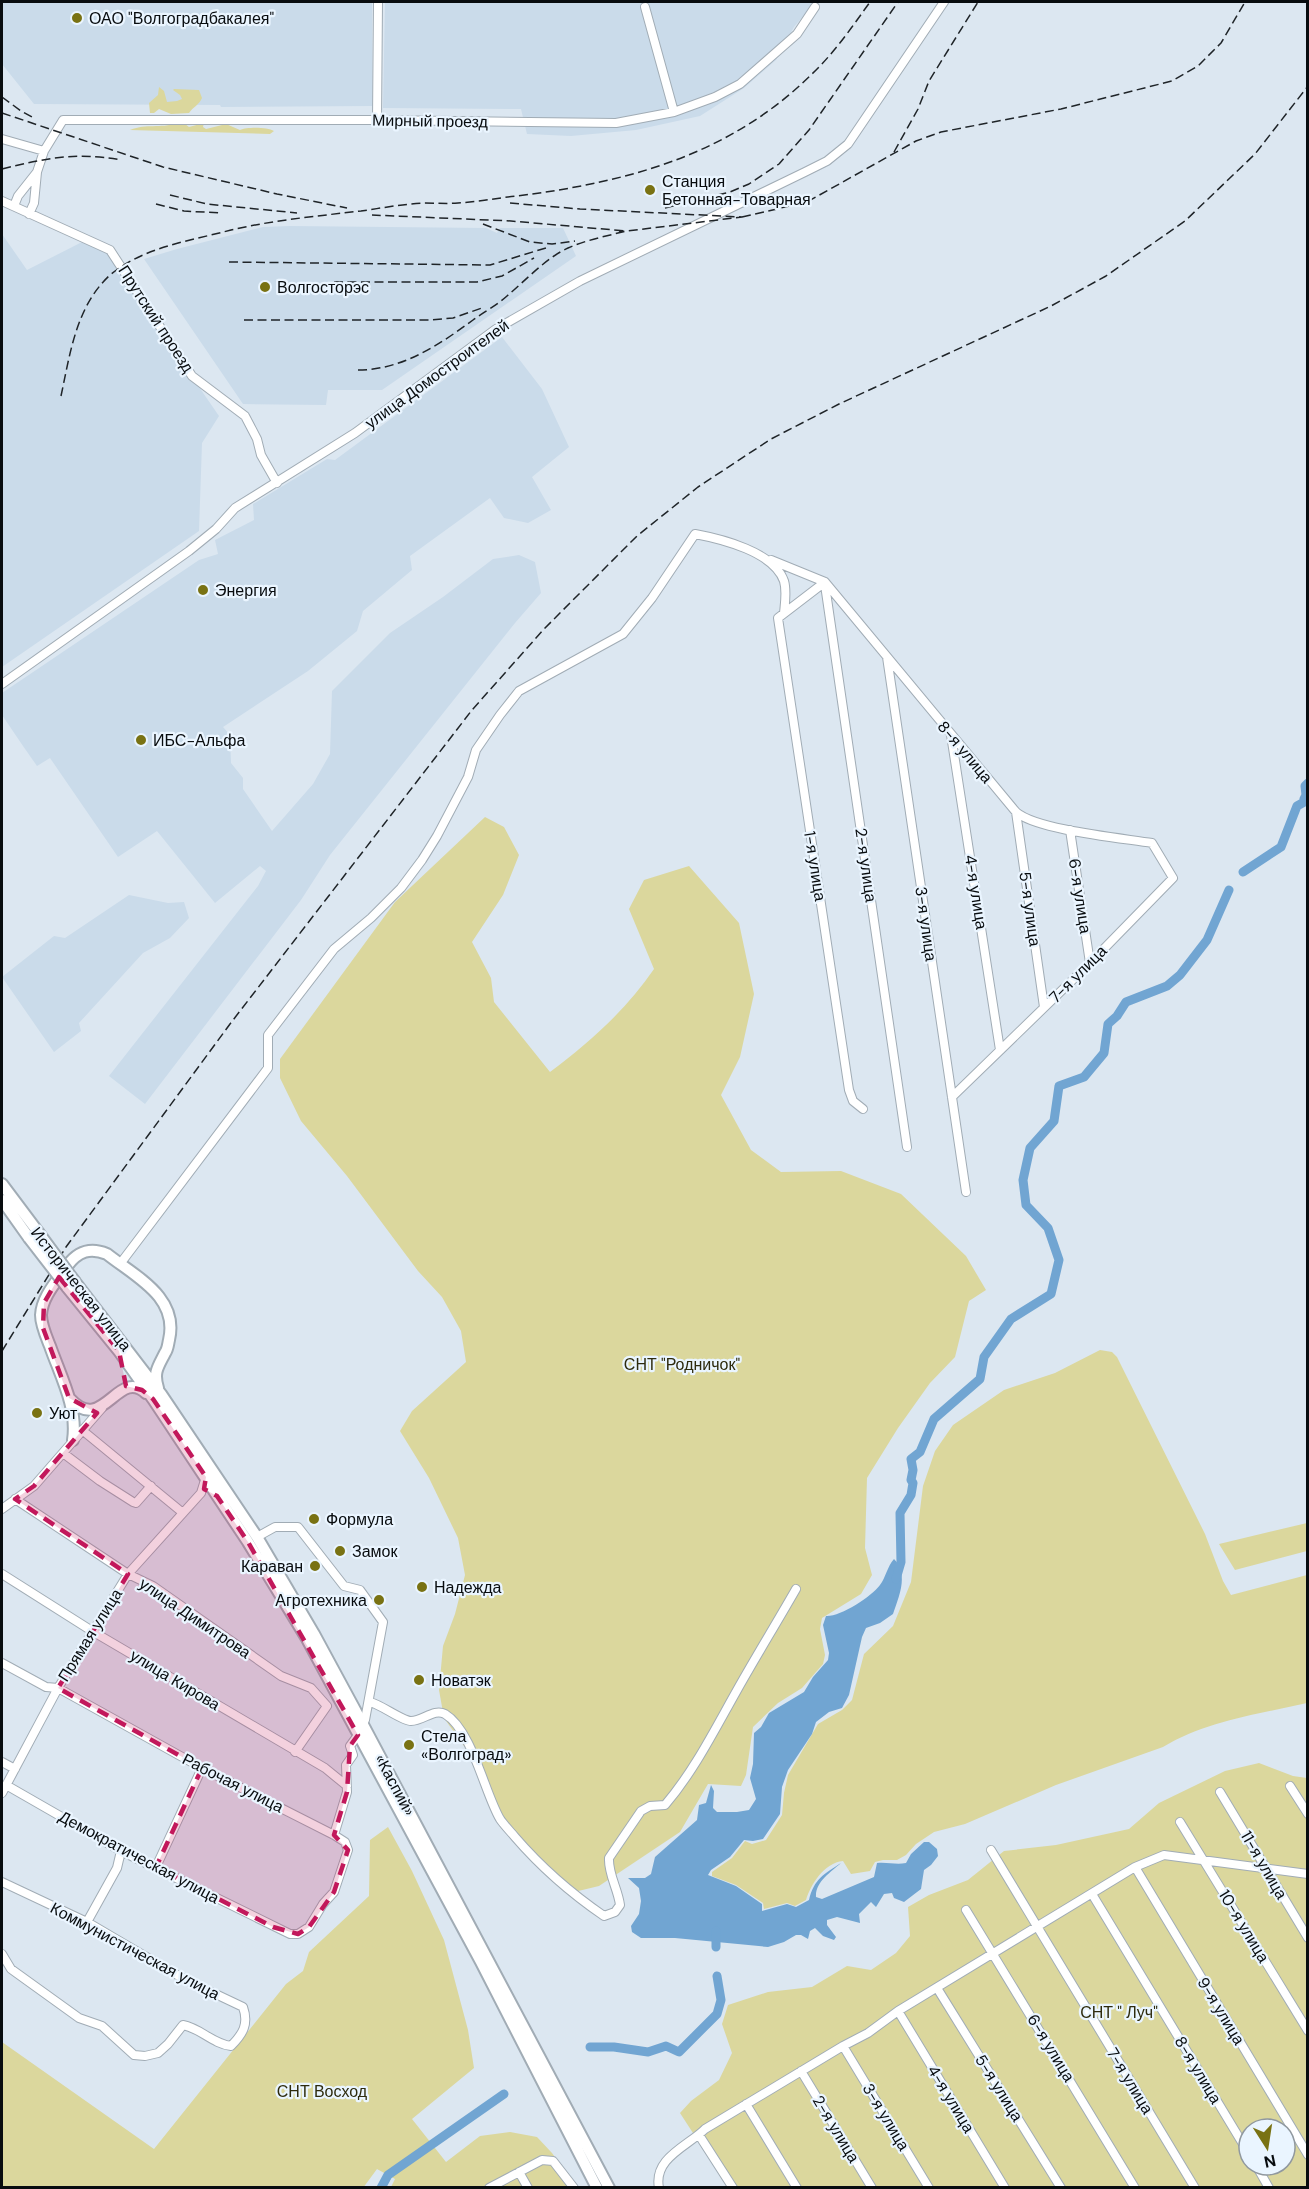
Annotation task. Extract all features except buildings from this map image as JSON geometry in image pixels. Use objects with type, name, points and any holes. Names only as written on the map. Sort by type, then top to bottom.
[{"type":"highway","name":"Историческая улица","points":[[2,1184],[34,1235],[157,1397]]},
{"type":"highway","name":"Историческая улица","points":[[2,1200],[34,1235]]},
{"type":"highway","points":[[74,1440],[76,1425],[69,1398],[41,1314],[44,1303],[72,1259],[80,1252],[98,1250],[107,1254],[156,1293],[166,1304],[170,1315],[171,1331],[166,1352],[156,1369],[157,1397]]},
{"type":"highway","points":[[120,1346],[144,1360],[152,1362],[162,1358]]},
{"type":"highway","points":[[69,1398],[76,1406],[89,1411],[102,1408],[114,1396],[126,1379],[120,1346]]},
{"type":"highway","points":[[114,1396],[129,1387],[157,1397]]},
{"type":"highway","name":"«Каспий»","points":[[157,1397],[363,1726],[597,2187]]},
{"type":"highway","name":"«Каспий»","points":[[157,1397],[257,1537],[314,1634],[609,2187]]},
{"type":"street","points":[[377,120],[378,2]]},
{"type":"street","name":"улица Домостроителей","points":[[2,684],[189,551],[216,529],[236,508],[354,433],[496,329],[580,281],[805,172],[839,153],[848,144],[944,2]]},
{"type":"street","points":[[645,7],[674,111]]},
{"type":"street","name":"Мирный проезд","points":[[37,172],[44,151],[63,120],[616,123],[674,111],[715,98],[740,84],[797,34],[815,8]]},
{"type":"street","points":[[2,139],[44,151]]},
{"type":"street","points":[[14,206],[18,196],[37,172]]},
{"type":"street","points":[[29,213],[34,203],[37,172]]},
{"type":"street","name":"Прутский проезд","points":[[2,201],[110,250],[192,376],[245,416],[257,439],[261,455],[277,483]]},
{"type":"street","points":[[120,1264],[268,1068],[268,1035],[334,950],[401,888],[422,861],[468,777],[477,750],[519,691],[624,634],[652,598],[695,534],[716,538],[825,582]]},
{"type":"street","name":"1-я улица","points":[[768,559],[785,583],[781,616],[849,1090],[853,1101],[863,1109]]},
{"type":"street","points":[[781,616],[825,582]]},
{"type":"street","name":"8-я улица","points":[[825,582],[951,735],[1024,819],[1070,830],[1152,843]]},
{"type":"street","name":"2-я улица","points":[[825,582],[908,1147]]},
{"type":"street","name":"3-я улица","points":[[887,657],[966,1192]]},
{"type":"street","name":"4-я улица","points":[[951,735],[1000,1050]]},
{"type":"street","name":"5-я улица","points":[[1016,812],[1044,1007]]},
{"type":"street","name":"6-я улица","points":[[1070,830],[1090,963]]},
{"type":"street","name":"7-я улица","points":[[952,1097],[1090,963],[1173,878],[1152,843]]},
{"type":"street","points":[[2,1509],[33,1486],[102,1408]]},
{"type":"street","points":[[82,1430],[183,1513]]},
{"type":"street","points":[[63,1452],[100,1481],[133,1502],[136,1503],[141,1499],[151,1485]]},
{"type":"street","points":[[206,1478],[201,1493],[217,1496]]},
{"type":"street","name":"Прямая улица","points":[[2,1793],[58,1688],[128,1574],[201,1493]]},
{"type":"street","name":"улица Димитрова","points":[[15,1499],[128,1574],[153,1586],[281,1676],[311,1688],[327,1706],[296,1752]]},
{"type":"street","points":[[257,1537],[275,1527],[298,1527],[335,1576],[344,1586],[360,1590],[383,1622],[370,1702],[363,1726],[350,1746],[353,1755],[346,1765],[347,1786],[334,1835]]},
{"type":"street","name":"улица Кирова","points":[[2,1574],[92,1631],[325,1768],[347,1786]]},
{"type":"street","points":[[370,1702],[387,1708],[407,1721],[421,1719],[436,1712],[444,1713],[452,1720],[465,1739],[484,1778],[500,1819],[532,1857],[604,1916],[615,1912],[620,1905],[609,1866],[609,1858],[641,1811],[650,1806],[665,1805],[677,1791],[703,1752],[796,1589]]},
{"type":"street","name":"Рабочая улица","points":[[2,1664],[46,1687],[58,1688],[202,1768],[334,1835]]},
{"type":"street","points":[[2,1762],[15,1769]]},
{"type":"street","points":[[156,1867],[202,1768]]},
{"type":"street","name":"Демократическая улица","points":[[6,1785],[121,1851],[290,1934],[298,1934],[309,1927],[323,1904],[334,1892],[348,1850],[345,1842],[334,1835]]},
{"type":"street","points":[[1290,1786],[1308,1814]]},
{"type":"street","name":"11-я улица","points":[[1220,1792],[1308,1938]]},
{"type":"street","name":"10-я улица","points":[[1180,1822],[1308,2031]]},
{"type":"street","name":"7-я улица","points":[[991,1850],[1195,2187]]},
{"type":"street","points":[[87,1922],[117,1868],[121,1851]]},
{"type":"street","points":[[660,2187],[658,2179],[665,2163],[677,2149],[705,2129],[868,2033],[898,2011],[1135,1867],[1164,1855],[1308,1874]]},
{"type":"street","name":"9-я улица","points":[[1135,1867],[1308,2155]]},
{"type":"street","name":"Коммунистическая улица","points":[[2,1882],[87,1922],[184,1979],[243,2007],[246,2025],[231,2046],[222,2045],[191,2026],[183,2025],[158,2053],[145,2056],[134,2055],[102,2026],[79,2018],[11,1969],[2,1954]]},
{"type":"street","name":"8-я улица","points":[[1092,1894],[1237,2134]]},
{"type":"street","name":"6-я улица","points":[[966,1910],[1135,2187]]},
{"type":"street","name":"5-я улица","points":[[938,1988],[1061,2187]]},
{"type":"street","name":"4-я улица","points":[[898,2011],[1005,2187]]},
{"type":"street","name":"3-я улица","points":[[843,2046],[929,2187]]},
{"type":"street","name":"2-я улица","points":[[801,2071],[872,2187]]},
{"type":"street","points":[[746,2104],[797,2187]]},
{"type":"street","points":[[699,2135],[733,2187]]},
{"type":"street","points":[[489,2187],[542,2160],[553,2161],[574,2187]]},
{"type":"street","points":[[519,2172],[528,2187]]},
{"type":"highlighted area","points":[[59,1277],[119,1351],[126,1386],[142,1390],[153,1399],[206,1477],[204,1489],[217,1496],[248,1542],[358,1735],[350,1746],[347,1792],[334,1835],[348,1850],[334,1892],[309,1927],[298,1934],[273,1927],[156,1867],[202,1768],[58,1688],[128,1574],[15,1499],[34,1486],[97,1413],[69,1398],[43,1328],[44,1303]]},
{"type":"shaded area","points":[[2,2],[372,2],[372,106],[221,107],[220,105],[34,104],[2,64]]},
{"type":"shaded area","points":[[385,2],[815,2],[794,27],[776,60],[744,88],[700,116],[636,130],[571,136],[527,134],[521,109],[383,108]]},
{"type":"shaded area","points":[[263,227],[486,228],[497,233],[500,228],[563,228],[576,256],[382,390],[328,390],[326,405],[243,404],[144,259]]},
{"type":"shaded area","points":[[2,234],[27,270],[84,241],[106,252],[219,416],[202,443],[199,531],[2,667]]},
{"type":"shaded area","points":[[502,337],[542,389],[569,447],[532,477],[551,510],[528,523],[504,518],[490,498],[410,556],[412,570],[363,611],[357,631],[308,671],[223,727],[230,735],[231,763],[243,778],[243,789],[272,831],[313,784],[330,754],[332,691],[390,633],[493,559],[519,555],[535,562],[541,593],[330,855],[301,900],[145,1104],[109,1076],[258,886],[266,871],[260,866],[215,903],[157,831],[118,857],[50,758],[37,766],[2,715],[2,693],[199,560],[218,554],[215,540],[254,520],[253,504],[327,459],[335,460]]},
{"type":"shaded area","points":[[129,895],[168,903],[184,902],[189,918],[170,938],[143,953],[79,1023],[81,1031],[54,1052],[2,977],[54,936],[65,938]]},
{"type":"green space","points":[[159,87],[164,91],[167,102],[182,99],[174,89],[199,90],[202,98],[189,113],[171,114],[159,109],[150,113],[149,103],[158,95]]},
{"type":"green space","points":[[178,123],[189,127],[204,123],[203,127],[206,129],[226,124],[240,130],[257,128],[274,131],[270,134],[130,130]]},
{"type":"green space","name":"СНТ \"Родничок\"","points":[[485,817],[504,827],[519,855],[503,895],[472,942],[491,978],[494,1002],[550,1072],[606,1025],[632,998],[654,969],[629,909],[644,880],[689,866],[739,923],[754,994],[740,1057],[721,1095],[751,1150],[781,1172],[841,1171],[901,1194],[966,1256],[986,1290],[969,1301],[955,1357],[930,1383],[867,1478],[865,1548],[872,1575],[861,1594],[822,1618],[820,1629],[825,1655],[823,1664],[802,1688],[778,1703],[753,1727],[746,1775],[741,1786],[708,1784],[680,1832],[599,1886],[570,1893],[521,1849],[498,1820],[469,1753],[444,1718],[439,1690],[443,1646],[455,1614],[465,1575],[458,1538],[429,1478],[400,1431],[412,1411],[466,1362],[461,1331],[442,1297],[418,1271],[347,1176],[301,1121],[280,1078],[280,1059],[395,902]]},
{"type":"green space","points":[[1100,1350],[1112,1352],[1117,1357],[1205,1534],[1223,1581],[1231,1595],[1307,1575],[1307,1703],[1233,1719],[1056,1785],[965,1824],[934,1832],[897,1860],[875,1862],[870,1871],[851,1874],[843,1861],[836,1863],[819,1875],[806,1900],[795,1906],[787,1903],[764,1909],[763,1903],[736,1885],[712,1876],[712,1872],[732,1858],[745,1841],[752,1844],[766,1840],[782,1815],[788,1775],[818,1724],[842,1710],[852,1700],[864,1654],[893,1626],[911,1582],[923,1486],[935,1451],[953,1425],[1004,1390],[1055,1373]]},
{"type":"green space","points":[[1307,1523],[1307,1551],[1235,1570],[1219,1544]]},
{"type":"green space","name":"СНТ \" Луч\"","points":[[1259,1763],[1293,1776],[1307,1778],[1307,2187],[728,2187],[680,2113],[691,2101],[719,2080],[732,2053],[722,2024],[728,2005],[768,1992],[812,1987],[847,1966],[871,1970],[896,1953],[910,1936],[908,1907],[929,1895],[968,1880],[1004,1851],[1056,1845],[1129,1829],[1159,1803],[1225,1771]]},
{"type":"green space","name":"СНТ Восход","points":[[388,1827],[412,1871],[444,1940],[468,2030],[474,2068],[412,2119],[446,2162],[480,2136],[510,2132],[537,2137],[552,2153],[576,2187],[391,2187],[395,2179],[377,2169],[363,2188],[2,2187],[2,2042],[154,2149],[286,1984],[303,1971],[309,1952],[369,1896],[370,1840]]},
{"type":"water","points":[[894,1559],[899,1565],[902,1579],[893,1614],[880,1623],[866,1628],[849,1695],[842,1708],[829,1712],[816,1722],[812,1734],[788,1770],[782,1787],[780,1814],[763,1839],[744,1840],[730,1857],[711,1870],[708,1875],[736,1886],[762,1904],[762,1911],[787,1904],[796,1907],[809,1900],[817,1882],[841,1863],[821,1882],[816,1897],[822,1899],[874,1877],[877,1863],[906,1863],[911,1854],[924,1842],[929,1842],[937,1849],[938,1856],[924,1870],[921,1889],[904,1902],[894,1898],[892,1893],[884,1894],[876,1907],[871,1902],[859,1914],[860,1923],[837,1917],[827,1920],[827,1925],[836,1937],[834,1940],[823,1936],[815,1928],[810,1931],[808,1939],[796,1935],[768,1947],[675,1938],[641,1938],[632,1932],[631,1926],[639,1914],[641,1901],[639,1888],[628,1878],[645,1878],[651,1874],[655,1857],[697,1820],[699,1805],[706,1803],[711,1785],[714,1791],[713,1808],[717,1812],[749,1810],[756,1799],[750,1778],[754,1733],[761,1727],[769,1713],[804,1692],[828,1660],[829,1653],[823,1625],[826,1616],[847,1610],[870,1595],[884,1579]]},
{"type":"waterway","points":[[1243,872],[1281,847],[1297,806],[1306,801],[1304,799],[1305,786],[1308,783]]},
{"type":"waterway","points":[[896,1579],[901,1562],[900,1513],[911,1495],[913,1483],[911,1459],[920,1452],[934,1419],[980,1379],[984,1357],[1011,1319],[1051,1294],[1059,1260],[1048,1228],[1026,1205],[1023,1180],[1030,1148],[1054,1121],[1059,1086],[1084,1077],[1104,1053],[1108,1024],[1117,1016],[1126,1002],[1167,986],[1180,975],[1207,940],[1229,890]]},
{"type":"waterway","points":[[716,1931],[716,1947]]},
{"type":"waterway","points":[[590,2047],[614,2047],[648,2052],[666,2046],[679,2052],[717,2014],[721,2000],[717,1976]]},
{"type":"waterway","points":[[381,2188],[388,2175],[504,2094]]},
{"type":"railway","points":[[61,396],[76,332],[89,302],[109,276],[136,258],[167,246],[263,224],[408,204],[465,202],[558,190],[637,173],[675,160],[712,145],[747,125],[780,102],[828,57],[870,2]]},
{"type":"railway","points":[[665,208],[730,192],[749,184],[779,164],[809,130],[898,2]]},
{"type":"railway","points":[[894,152],[918,109],[929,81],[978,2]]},
{"type":"railway","points":[[742,217],[807,202],[916,141],[941,132],[1061,109],[1172,81],[1198,66],[1221,43],[1245,2]]},
{"type":"railway","points":[[2,1351],[66,1247],[230,1024],[472,710],[544,629],[637,536],[698,487],[771,439],[839,404],[1051,306],[1106,276],[1185,221],[1255,154],[1308,86]]},
{"type":"railway","points":[[2,97],[32,117]]},
{"type":"railway","points":[[2,113],[163,167],[347,208]]},
{"type":"railway","points":[[2,169],[61,157],[89,156],[122,160]]},
{"type":"railway","points":[[170,195],[207,204],[297,213]]},
{"type":"railway","points":[[510,203],[742,217],[619,232]]},
{"type":"railway","points":[[156,204],[184,211],[221,213]]},
{"type":"railway","points":[[358,370],[390,366],[433,347],[499,302],[560,252],[582,243],[626,231],[511,221],[372,215]]},
{"type":"railway","points":[[483,224],[530,242],[552,244],[575,241]]},
{"type":"railway","points":[[229,262],[490,265],[549,247]]},
{"type":"railway","points":[[334,282],[477,282],[502,276],[534,258]]},
{"type":"railway","points":[[244,320],[430,320],[453,318],[482,308]]},
{"type":"place","name":"ОАО \"Волгоградбакалея\"","points":[[77,18]]},
{"type":"place","name":"Станция Бетонная-Товарная","points":[[650,190]]},
{"type":"place","name":"Волгосторэс","points":[[265,287]]},
{"type":"place","name":"Энергия","points":[[203,590]]},
{"type":"place","name":"ИБС-Альфа","points":[[141,740]]},
{"type":"place","name":"Уют","points":[[37,1413]]},
{"type":"place","name":"Формула","points":[[314,1519]]},
{"type":"place","name":"Замок","points":[[340,1551]]},
{"type":"place","name":"Караван","points":[[315,1566]]},
{"type":"place","name":"Надежда","points":[[422,1587]]},
{"type":"place","name":"Агротехника","points":[[379,1600]]},
{"type":"place","name":"Новатэк","points":[[419,1680]]},
{"type":"place","name":"Стела «Волгоград»","points":[[409,1745]]}]
